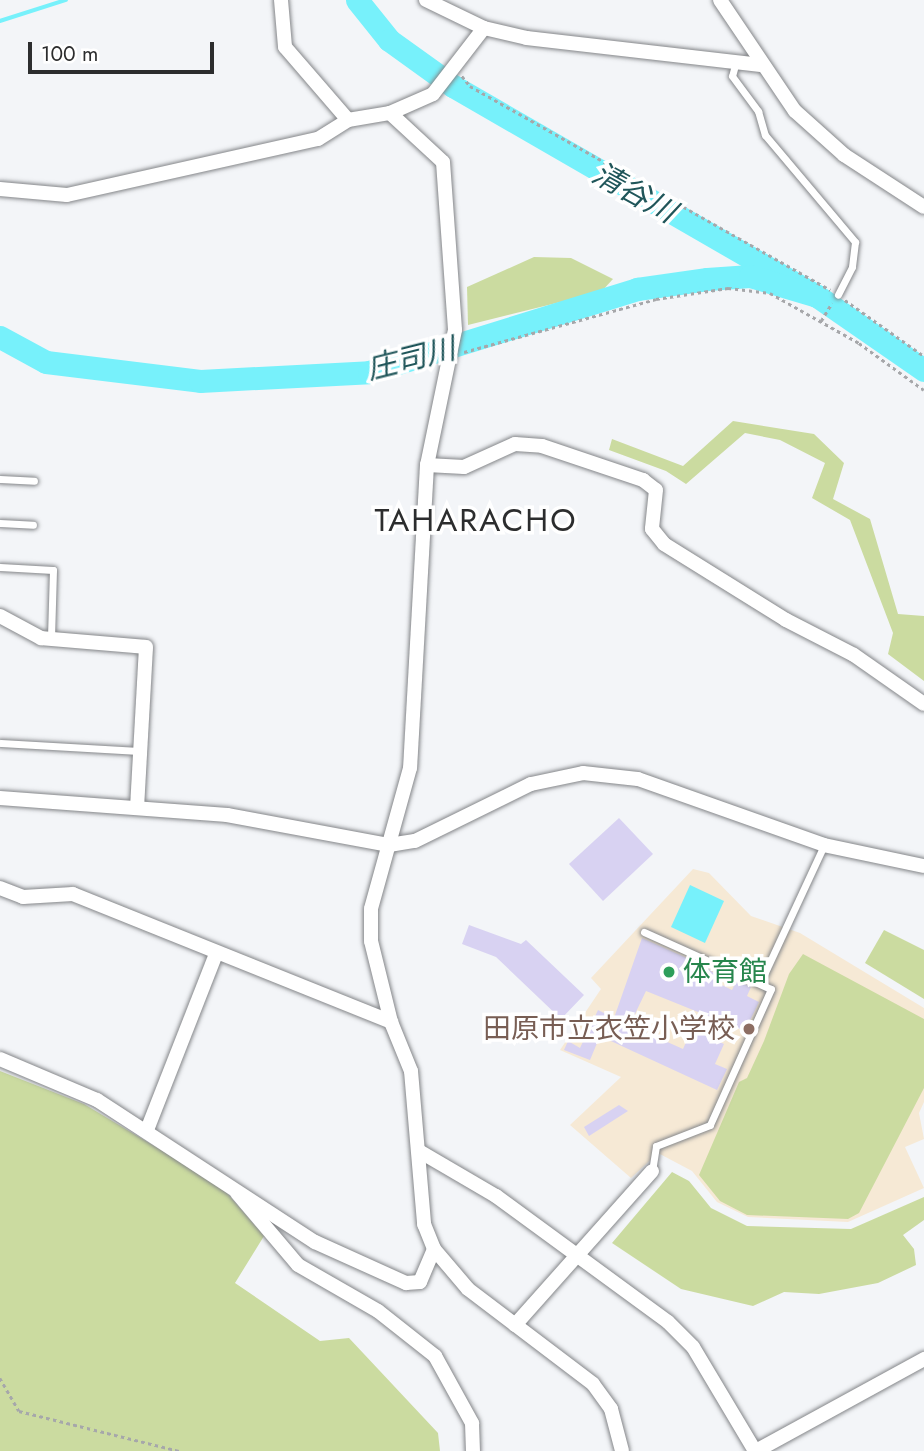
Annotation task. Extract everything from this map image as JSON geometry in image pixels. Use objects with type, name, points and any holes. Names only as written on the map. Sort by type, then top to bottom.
[{"type":"street","points":[[281,0],[285,47],[348,120]]},
{"type":"street","points":[[426,0],[484,28],[735,65],[762,65]]},
{"type":"street","points":[[720,0],[795,111],[844,155],[924,207]]},
{"type":"street","points":[[0,189],[67,195],[318,139],[348,120],[390,113],[433,94],[484,28]]},
{"type":"street","points":[[390,113],[443,163],[455,330],[427,465],[410,768],[371,909],[371,942],[391,1023],[411,1071],[424,1224],[433,1249],[468,1289],[593,1384],[611,1409],[622,1451]]},
{"type":"street","points":[[427,465],[464,467],[515,444],[542,446],[643,480],[656,490],[652,529],[664,544],[786,620],[855,655],[924,704]]},
{"type":"street","points":[[0,616],[51,638],[146,647],[137,806]]},
{"type":"street","points":[[0,798],[137,806],[227,815],[389,845],[415,841],[531,784],[583,773],[638,779],[824,845],[924,866]]},
{"type":"street","points":[[0,888],[23,897],[73,894],[391,1023]]},
{"type":"street","points":[[147,1130],[216,954]]},
{"type":"street","points":[[0,1059],[97,1100],[230,1183],[315,1242],[406,1283],[420,1282],[433,1249]]},
{"type":"street","points":[[419,1151],[496,1196],[573,1256],[668,1322],[693,1347],[756,1451],[924,1359]]},
{"type":"street","points":[[515,1325],[573,1256],[652,1171]]},
{"type":"street","points":[[230,1183],[298,1265],[379,1311],[435,1356],[472,1423],[473,1451]]},
{"type":"lane","points":[[735,65],[732,76],[758,111],[765,135],[855,242],[852,267],[838,295]]},
{"type":"lane","points":[[0,480],[34,481]]},
{"type":"lane","points":[[0,523],[33,525]]},
{"type":"lane","points":[[0,567],[53,570],[51,638]]},
{"type":"lane","points":[[0,743],[140,751]]},
{"type":"lane","points":[[760,984],[824,845]]},
{"type":"lane","points":[[644,932],[771,989],[710,1125],[656,1146],[652,1171]]},
{"type":"path","points":[[453,71],[470,86],[838,295],[924,356]]},
{"type":"path","points":[[449,362],[656,299],[729,288],[770,293],[821,321],[924,390]]},
{"type":"path","points":[[821,321],[838,295]]},
{"type":"path","points":[[0,1378],[19,1411],[180,1451]]},
{"type":"shaded area","name":"田原市立衣笠小学校","points":[[693,869],[709,873],[751,916],[800,933],[924,1008],[924,1102],[919,1113],[924,1139],[905,1147],[924,1188],[848,1222],[748,1217],[717,1202],[692,1171],[658,1153],[631,1178],[570,1125],[621,1077],[560,1050],[601,989],[591,978]]},
{"type":"green space","points":[[534,257],[571,258],[613,279],[601,292],[468,325],[467,287]]},
{"type":"green space","points":[[733,421],[814,434],[844,463],[833,499],[870,519],[898,614],[924,616],[924,681],[888,654],[893,633],[850,520],[812,498],[825,463],[780,440],[745,433],[686,484],[666,471],[609,450],[612,439],[683,466]]},
{"type":"green space","points":[[884,930],[924,950],[924,999],[865,963]]},
{"type":"green space","points":[[803,954],[924,1019],[924,1088],[859,1213],[848,1219],[747,1215],[720,1201],[699,1175],[739,1082],[747,1078],[764,1041],[789,974]]},
{"type":"green space","points":[[0,1071],[84,1104],[221,1186],[264,1236],[235,1283],[320,1341],[349,1338],[438,1433],[440,1451],[0,1451]]},
{"type":"green space","points":[[672,1172],[689,1181],[711,1208],[747,1226],[851,1229],[924,1197],[924,1220],[903,1235],[914,1249],[916,1265],[878,1283],[819,1294],[784,1292],[753,1306],[681,1289],[612,1243]]},
{"type":"water","points":[[690,885],[724,901],[705,943],[671,927]]},
{"type":"building","points":[[619,818],[653,854],[603,901],[569,864]]},
{"type":"building","points":[[469,925],[521,944],[526,940],[584,995],[561,1019],[496,957],[462,944]]},
{"type":"building","points":[[642,938],[705,966],[716,975],[714,981],[732,990],[737,980],[751,987],[747,996],[759,1002],[745,1031],[646,991],[634,1016],[640,1018],[636,1028],[683,1049],[692,1029],[724,1044],[715,1064],[727,1069],[717,1090],[600,1036],[590,1060],[564,1050],[568,1041],[580,1048],[598,1010],[614,1018]]},
{"type":"building","points":[[619,1105],[628,1111],[589,1136],[584,1127]]},
{"type":"waterway","points":[[0,21],[66,0]]},
{"type":"waterway","name":"清谷川","points":[[357,0],[389,40],[453,86],[817,296],[924,370]]},
{"type":"waterway","name":"庄司川","points":[[0,337],[46,362],[200,381],[369,372],[637,289],[707,279],[750,276],[817,296]]},
{"type":"place","name":"体育館","points":[[669,972]]},
{"type":"place","name":"田原市立衣笠小学校","points":[[749,1029]]},
{"type":"district","name":"TAHARACHO","points":[[476,520]]}]
